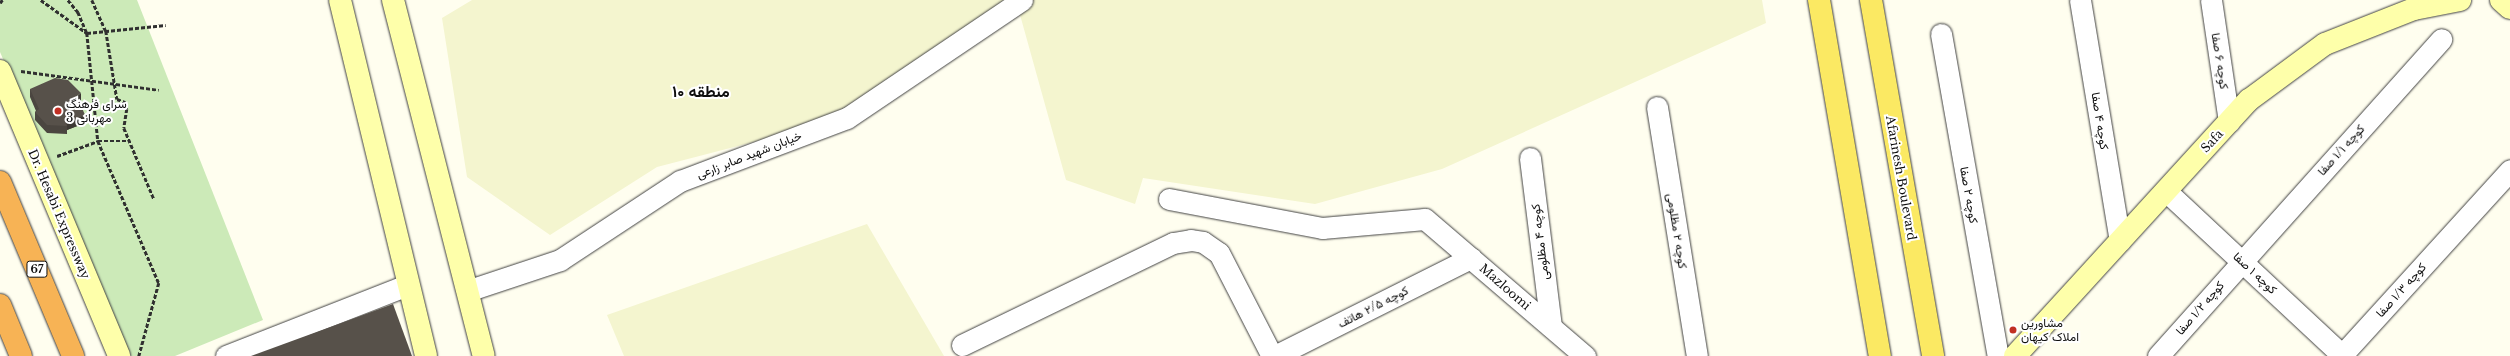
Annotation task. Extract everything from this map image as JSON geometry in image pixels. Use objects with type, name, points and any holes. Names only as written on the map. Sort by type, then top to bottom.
[{"type":"highway","name":"67","points":[[0,182],[73,356]]},
{"type":"highway","points":[[0,305],[21,356]]},
{"type":"main road","points":[[1819,0],[1880,356]]},
{"type":"main road","name":"Afarinesh Boulevard","points":[[1870,0],[1932,356]]},
{"type":"street","points":[[340,0],[407,285],[426,356]]},
{"type":"street","points":[[393,0],[484,356]]},
{"type":"street","name":"خیابان شهید صابر زارعی","points":[[468,292],[560,260],[680,181],[848,118],[1022,0]]},
{"type":"street","name":"کوچه ۴ صفا","points":[[2080,0],[2120,241]]},
{"type":"street","name":"کوچه ۶ صفا","points":[[2211,0],[2229,122]]},
{"type":"street","name":"Safa","points":[[2015,356],[2249,100],[2325,44],[2414,9],[2460,0]]},
{"type":"street","points":[[2501,0],[2510,8]]},
{"type":"street","name":"کوچه ۲ صفا","points":[[1941,34],[1998,356]]},
{"type":"street","name":"کوچه ۱/۱ صفا","points":[[2241,261],[2441,39]]},
{"type":"street","name":"Dr. Hesabi Expressway","points":[[7,71],[119,356]]},
{"type":"street","name":"کوچه ۲ مظلومی","points":[[1657,106],[1697,356]]},
{"type":"street","name":"کوچه ۴ مظلومی","points":[[1530,158],[1550,326]]},
{"type":"street","name":"کوچه ۱/۳ صفا","points":[[2342,356],[2510,170]]},
{"type":"street","name":"کوچه ۱ صفا","points":[[2166,191],[2342,356]]},
{"type":"street","name":"Mazloomi","points":[[1169,200],[1322,228],[1425,219],[1585,356]]},
{"type":"street","points":[[962,344],[1173,243],[1191,240],[1219,253],[1274,356]]},
{"type":"street","name":"کوچه ۲/۵ هاتف","points":[[1274,356],[1471,258]]},
{"type":"street","name":"کوچه ۱/۲ صفا","points":[[2158,356],[2241,261]]},
{"type":"street","points":[[226,356],[407,285]]},
{"type":"path","points":[[41,0],[87,33],[166,25]]},
{"type":"path","points":[[68,0],[87,33],[98,142],[159,283],[139,356]]},
{"type":"path","points":[[92,0],[106,31],[112,84],[117,99],[125,102],[124,128],[154,199]]},
{"type":"path","points":[[7,71],[159,90]]},
{"type":"path","points":[[49,159],[98,142],[130,141]]},
{"type":"green space","points":[[0,0],[137,0],[263,320],[175,356],[131,356],[0,52]]},
{"type":"green space","points":[[472,0],[1762,0],[1766,23],[1442,169],[1315,204],[1143,178],[1135,204],[1066,180],[1017,4],[849,117],[657,167],[550,235],[467,177],[442,18]]},
{"type":"green space","points":[[867,224],[944,356],[624,356],[607,315]]},
{"type":"building","name":"سرای فرهنگ مهربانی 3","points":[[55,78],[68,80],[81,93],[77,96],[85,115],[66,123],[67,126],[47,125],[35,112],[39,109],[30,89]]},
{"type":"building","points":[[393,304],[412,356],[251,356]]},
{"type":"place","name":"سرای فرهنگ مهربانی 3","points":[[58,111]]},
{"type":"place","name":"مشاورین املاک کیهان","points":[[2013,330]]},
{"type":"district","name":"منطقه ۱۰","points":[[701,91]]}]
